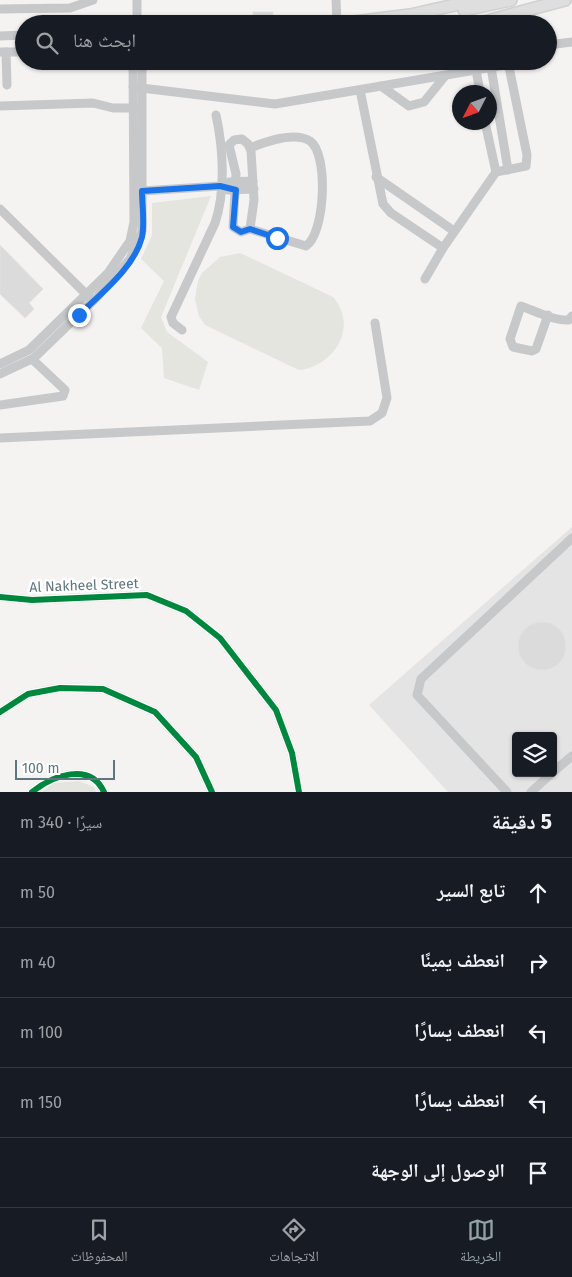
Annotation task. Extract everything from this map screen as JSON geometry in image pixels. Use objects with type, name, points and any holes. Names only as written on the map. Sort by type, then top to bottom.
[{"type":"main road","points":[[410,15],[477,0]]},
{"type":"main road","points":[[410,15],[456,12],[511,0]]},
{"type":"main road","points":[[509,15],[565,0]]},
{"type":"street","points":[[0,9],[70,8],[94,0]]},
{"type":"street","points":[[137,0],[137,15]]},
{"type":"street","points":[[336,0],[337,15]]},
{"type":"street","points":[[0,36],[15,36]]},
{"type":"street","points":[[557,44],[572,42]]},
{"type":"street","points":[[3,52],[7,85]]},
{"type":"street","points":[[0,374],[32,359],[90,298],[123,254],[133,235],[137,108],[134,70]]},
{"type":"street","points":[[137,87],[140,70]]},
{"type":"street","points":[[137,87],[275,104],[476,70],[479,85]]},
{"type":"street","points":[[491,70],[508,170]]},
{"type":"street","points":[[425,279],[443,248],[496,172],[526,166],[527,155],[510,70]]},
{"type":"street","points":[[381,86],[409,106],[424,102],[445,76]]},
{"type":"street","points":[[360,90],[376,178],[383,204],[388,210],[443,248]]},
{"type":"street","points":[[0,106],[93,103],[112,108],[137,108]]},
{"type":"street","points":[[0,364],[29,350],[114,279],[138,245],[142,231],[142,191],[137,108]]},
{"type":"street","points":[[182,330],[173,323],[171,317],[215,223],[220,186],[220,138],[216,115]]},
{"type":"street","points":[[487,130],[496,172]]},
{"type":"street","points":[[250,148],[278,139],[294,137],[306,139],[312,142],[314,147],[322,181],[319,222],[312,242],[306,246],[250,229],[241,232],[233,227],[236,186],[229,145],[234,140],[242,139],[250,148],[253,185],[250,229]]},
{"type":"street","points":[[376,178],[454,232]]},
{"type":"street","points":[[142,191],[253,185]]},
{"type":"street","points":[[0,209],[90,298]]},
{"type":"street","points":[[548,316],[536,349],[532,351],[513,346],[510,339],[521,306],[548,316],[566,320],[572,316]]},
{"type":"street","points":[[0,438],[370,421],[382,413],[387,398],[375,323]]},
{"type":"street","points":[[0,405],[63,396],[66,390],[32,359]]},
{"type":"street","points":[[507,792],[418,695],[421,678],[572,538]]},
{"type":"street","name":"Al Nakheel Street","points":[[0,597],[32,600],[147,595],[186,611],[220,638],[276,710],[292,753],[299,792]]},
{"type":"street","points":[[0,712],[28,694],[60,688],[104,689],[155,712],[196,757],[212,792]]},
{"type":"street","points":[[557,769],[572,756]]},
{"type":"street","points":[[32,792],[47,780],[66,775],[88,775],[99,783],[104,792]]},
{"type":"street","points":[[531,792],[548,777]]},
{"type":"shaded area","points":[[211,196],[161,317],[167,332],[208,362],[199,390],[164,378],[162,348],[141,328],[164,281],[141,259],[152,235],[152,203]]},
{"type":"shaded area","points":[[240,253],[333,297],[344,321],[343,332],[339,343],[323,361],[312,367],[299,370],[205,325],[199,316],[195,299],[198,281],[202,273],[220,257]]},
{"type":"shaded area","points":[[572,527],[572,792],[448,792],[369,705]]},
{"type":"shaded area","points":[[79,781],[94,787],[96,792],[42,792],[53,783]]},
{"type":"building","points":[[253,12],[273,12],[273,15],[253,15]]},
{"type":"building","points":[[0,245],[43,289],[29,303],[34,309],[25,318],[0,294]]},
{"type":"building","points":[[537,622],[547,622],[556,626],[562,632],[565,637],[565,655],[556,666],[547,670],[537,670],[528,666],[522,660],[518,651],[518,641],[522,632],[528,626]]},
{"type":"cycle path","points":[[0,597],[32,600],[147,595],[186,611],[220,638],[276,710],[292,753],[299,792]]},
{"type":"cycle path","points":[[0,712],[28,694],[60,688],[103,689],[155,712],[196,757],[212,792]]},
{"type":"cycle path","points":[[32,792],[50,781],[70,774],[90,777],[98,782],[104,792]]},
{"type":"route","points":[[79,315],[114,279],[130,259],[138,245],[142,231],[142,191],[220,186],[228,190],[236,190],[233,227],[241,232],[250,229],[277,238]]}]
